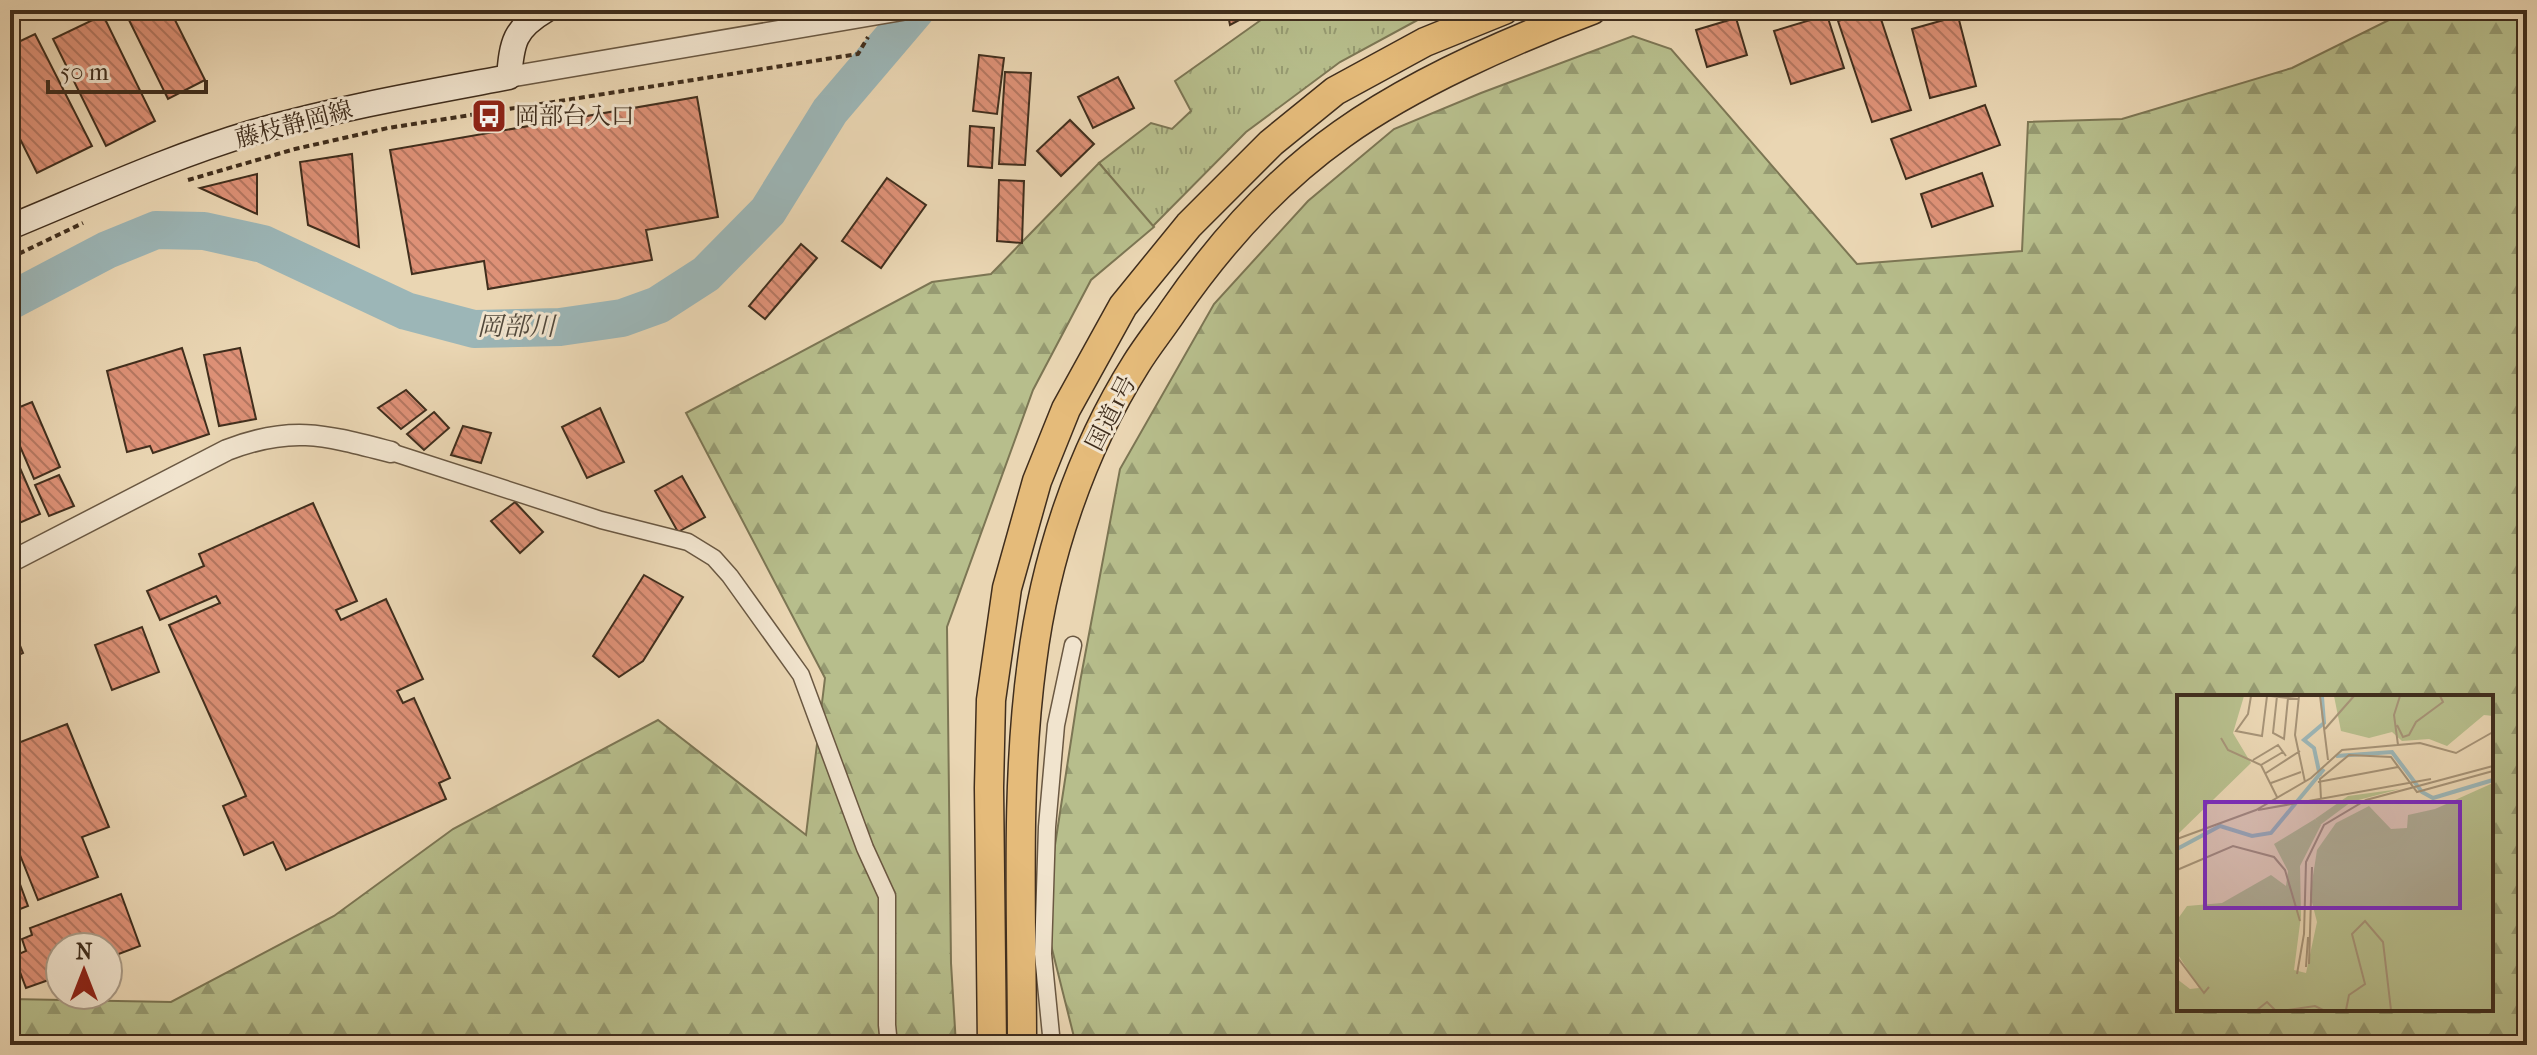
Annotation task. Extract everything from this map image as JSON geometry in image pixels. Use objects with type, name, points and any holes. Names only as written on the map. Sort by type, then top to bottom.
[{"type":"highway","name":"国道1号","points":[[992,1045],[991,700],[1007,588],[1037,481],[1066,409],[1123,306],[1189,225],[1271,143],[1335,91],[1425,42],[1504,10]]},
{"type":"highway","name":"国道1号","points":[[1022,1045],[1022,754],[1032,661],[1055,547],[1103,424],[1135,365],[1229,235],[1293,173],[1343,133],[1389,105],[1502,47],[1592,10]]},
{"type":"main road","points":[[509,77],[514,40],[525,22],[546,10]]},
{"type":"main road","name":"藤枝静岡線","points":[[10,227],[128,177],[252,133],[359,105],[509,77]]},
{"type":"street","points":[[509,77],[902,10]]},
{"type":"street","points":[[10,562],[227,450],[256,439],[282,434],[347,441],[391,452],[601,520],[688,542],[714,558],[730,576],[801,675],[865,848],[887,896],[889,1045]]},
{"type":"street","points":[[1052,1045],[1043,954],[1047,827],[1056,725],[1073,645]]},
{"type":"path","points":[[175,184],[295,149],[388,128],[858,54],[880,14]]},
{"type":"path","points":[[10,258],[91,219]]},
{"type":"green space","points":[[1275,10],[1436,10],[1340,62],[1246,132],[1152,227],[1099,163],[1151,123],[1172,129],[1191,111],[1175,81]]},
{"type":"green space","points":[[2409,10],[2527,10],[2527,1045],[1076,1045],[1044,917],[1080,682],[1120,469],[1214,304],[1308,201],[1394,129],[1633,36],[1671,49],[1857,264],[2022,251],[2028,122],[2122,119],[2292,68]]},
{"type":"green space","points":[[1099,163],[1154,227],[1091,280],[1033,390],[947,627],[951,963],[956,1045],[10,1045],[10,999],[44,1000],[44,1011],[124,1011],[124,1001],[171,1002],[334,916],[453,829],[658,720],[806,835],[825,678],[686,413],[932,282],[991,274]]},
{"type":"building","points":[[124,10],[170,10],[205,80],[168,99]]},
{"type":"building","points":[[1227,10],[1258,10],[1230,25]]},
{"type":"building","points":[[1878,10],[1911,110],[1872,122],[1838,21]]},
{"type":"building","points":[[103,15],[155,121],[106,146],[53,39]]},
{"type":"building","points":[[1827,15],[1844,68],[1791,84],[1774,31]]},
{"type":"building","points":[[1958,16],[1976,86],[1930,98],[1912,29]]},
{"type":"building","points":[[1736,18],[1747,55],[1707,67],[1696,30]]},
{"type":"building","points":[[35,34],[92,146],[37,173],[10,119],[10,46]]},
{"type":"building","points":[[979,55],[1004,58],[997,114],[973,111]]},
{"type":"building","points":[[1005,72],[1031,73],[1025,165],[999,164]]},
{"type":"building","points":[[1118,77],[1134,108],[1093,128],[1078,97]]},
{"type":"building","points":[[697,97],[718,217],[646,230],[652,260],[488,289],[484,261],[412,274],[390,150]]},
{"type":"building","points":[[1985,105],[2000,145],[1906,179],[1891,139]]},
{"type":"building","points":[[1070,120],[1094,144],[1061,176],[1037,151]]},
{"type":"building","points":[[970,126],[994,128],[992,168],[968,166]]},
{"type":"building","points":[[352,154],[359,247],[308,225],[300,162]]},
{"type":"building","points":[[1982,173],[1993,206],[1932,227],[1921,194]]},
{"type":"building","points":[[257,174],[257,214],[200,188]]},
{"type":"building","points":[[887,178],[926,205],[881,268],[842,241]]},
{"type":"building","points":[[999,180],[1024,181],[1022,243],[997,241]]},
{"type":"building","points":[[801,244],[817,258],[765,319],[749,306]]},
{"type":"building","points":[[182,348],[209,434],[153,453],[150,446],[127,452],[107,371]]},
{"type":"building","points":[[240,348],[256,419],[219,426],[204,355]]},
{"type":"building","points":[[406,390],[426,410],[401,429],[378,408]]},
{"type":"building","points":[[32,402],[60,467],[34,479],[10,423],[10,411]]},
{"type":"building","points":[[600,408],[624,462],[587,478],[562,427]]},
{"type":"building","points":[[434,412],[449,428],[424,450],[407,434]]},
{"type":"building","points":[[463,426],[491,433],[481,463],[451,455]]},
{"type":"building","points":[[10,445],[40,514],[10,527]]},
{"type":"building","points":[[59,475],[74,506],[49,516],[35,485]]},
{"type":"building","points":[[682,476],[705,517],[678,532],[655,491]]},
{"type":"building","points":[[515,502],[543,532],[520,553],[491,521]]},
{"type":"building","points":[[313,503],[357,601],[336,610],[341,620],[386,599],[423,679],[397,691],[403,703],[414,698],[450,778],[439,783],[446,799],[286,870],[273,842],[244,855],[223,806],[246,796],[169,625],[220,603],[216,596],[160,620],[147,591],[204,566],[199,554]]},
{"type":"building","points":[[644,575],[683,597],[643,661],[619,677],[593,656]]},
{"type":"building","points":[[10,621],[23,653],[10,659]]},
{"type":"building","points":[[142,627],[159,672],[112,690],[95,645]]},
{"type":"building","points":[[67,724],[109,827],[82,837],[98,877],[38,900],[10,830],[10,737],[13,745]]},
{"type":"building","points":[[10,857],[28,906],[10,913]]},
{"type":"building","points":[[121,894],[140,946],[124,952],[124,931],[44,931],[44,982],[26,988],[14,956],[26,951],[22,939],[32,935],[30,928]]},
{"type":"waterway","name":"岡部川","points":[[10,301],[107,250],[156,230],[204,231],[263,244],[406,311],[474,329],[560,327],[622,318],[658,305],[706,274],[768,211],[830,111],[916,10]]},
{"type":"place","name":"岡部台入口","points":[[489,116]]}]
